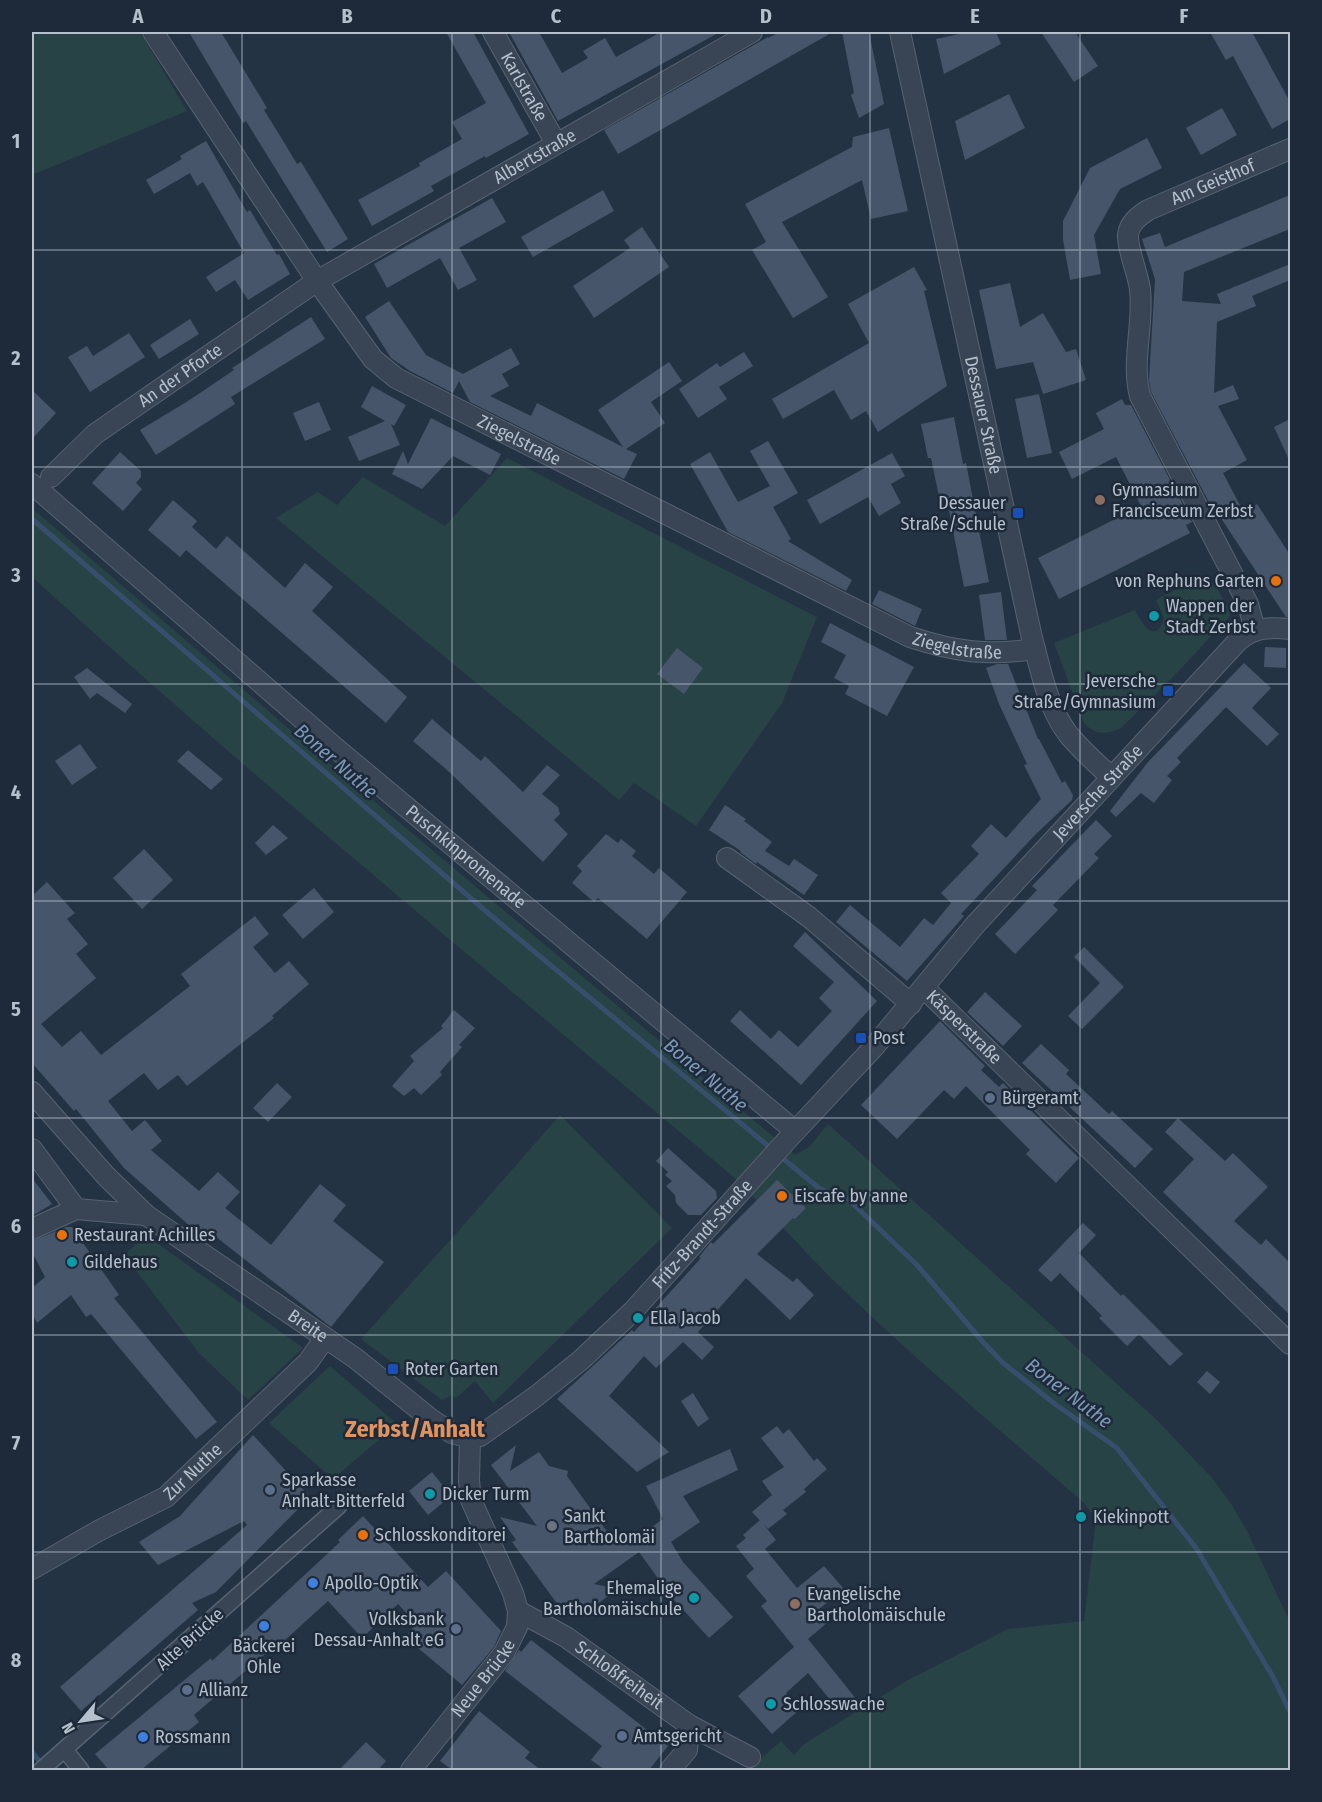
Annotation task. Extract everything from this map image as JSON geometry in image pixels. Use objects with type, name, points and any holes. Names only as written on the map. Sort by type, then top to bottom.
[{"type":"street","name":"Ziegelstraße","points":[[153,32],[317,281],[373,359],[396,378],[910,637],[964,651],[1006,653],[1035,649]]},
{"type":"street","name":"Karlstraße","points":[[493,32],[556,143]]},
{"type":"street","name":"Albertstraße","points":[[317,281],[752,32]]},
{"type":"street","name":"Dessauer Straße","points":[[900,32],[1035,649],[1046,689],[1055,713],[1067,732],[1111,777]]},
{"type":"street","name":"Am Geisthof","points":[[1256,630],[1248,604],[1140,396],[1136,380],[1140,291],[1128,236],[1131,226],[1148,210],[1290,149]]},
{"type":"street","name":"An der Pforte","points":[[51,477],[94,434],[317,281]]},
{"type":"street","name":"Puschkinpromenade","points":[[32,484],[338,750],[792,1135]]},
{"type":"street","points":[[1256,630],[1272,627],[1290,629]]},
{"type":"street","name":"Jeversche Straße","points":[[924,988],[975,925],[1111,777],[1238,641],[1256,630]]},
{"type":"street","name":"Käsperstraße","points":[[727,858],[808,917],[911,1004],[924,988],[1290,1344]]},
{"type":"street","name":"Fritz-Brandt-Straße","points":[[470,1438],[480,1436],[535,1397],[581,1360],[641,1302],[911,1004]]},
{"type":"street","name":"Breite","points":[[32,1092],[106,1176],[146,1215],[355,1358],[432,1420],[452,1433],[470,1438]]},
{"type":"street","points":[[32,1149],[76,1209],[32,1229]]},
{"type":"street","name":"Breite","points":[[76,1209],[146,1215]]},
{"type":"street","name":"Zur Nuthe","points":[[32,1569],[100,1530],[166,1497],[308,1362],[325,1338]]},
{"type":"street","points":[[470,1438],[471,1500],[513,1593],[518,1611]]},
{"type":"street","name":"Alte Brücke","points":[[53,1760],[339,1506]]},
{"type":"street","name":"Schloßfreiheit","points":[[518,1611],[566,1637],[689,1725],[750,1757]]},
{"type":"street","name":"Neue Brücke","points":[[411,1770],[504,1653],[517,1627],[518,1611]]},
{"type":"street","points":[[670,1770],[687,1750],[689,1725]]},
{"type":"street","points":[[53,1760],[81,1770]]},
{"type":"green space","points":[[32,32],[140,32],[187,111],[32,175]]},
{"type":"green space","points":[[507,458],[817,617],[782,703],[696,826],[634,783],[619,800],[276,518],[318,492],[337,505],[363,477],[445,526]]},
{"type":"green space","points":[[32,508],[324,759],[795,1155],[809,1147],[828,1124],[1158,1421],[1212,1478],[1232,1505],[1248,1533],[1290,1622],[1290,1770],[742,1770],[750,1768],[781,1741],[794,1755],[804,1744],[908,1680],[1008,1629],[1084,1621],[1096,1519],[1084,1503],[861,1307],[729,1173],[290,804],[32,577]]},
{"type":"green space","points":[[1194,580],[1214,583],[1229,609],[1230,616],[1121,728],[1101,733],[1092,730],[1084,723],[1054,643],[1135,610],[1145,626],[1153,631],[1157,630],[1164,618],[1156,600]]},
{"type":"green space","points":[[560,1115],[672,1228],[493,1403],[475,1381],[456,1398],[452,1395],[442,1400],[361,1339]]},
{"type":"green space","points":[[146,1235],[303,1348],[248,1400],[199,1353],[124,1255]]},
{"type":"green space","points":[[330,1366],[397,1424],[333,1479],[269,1423]]},
{"type":"building","points":[[189,32],[221,32],[267,108],[264,110],[297,164],[301,162],[348,239],[327,252],[246,121],[243,123]]},
{"type":"building","points":[[446,32],[473,32],[529,134],[431,186],[434,191],[372,226],[358,200],[420,166],[419,163],[462,139],[452,122],[486,103]]},
{"type":"building","points":[[509,32],[539,32],[562,73],[588,58],[583,51],[605,38],[616,57],[661,32],[720,32],[558,121]]},
{"type":"building","points":[[780,32],[833,32],[618,154],[604,130]]},
{"type":"building","points":[[842,32],[869,32],[884,104],[859,118],[851,95],[854,93]]},
{"type":"building","points":[[969,32],[996,32],[1001,44],[944,74],[936,39]]},
{"type":"building","points":[[1041,32],[1075,32],[1098,66],[1074,82]]},
{"type":"building","points":[[1210,32],[1252,32],[1290,102],[1290,119],[1272,129],[1233,56],[1226,60]]},
{"type":"building","points":[[1009,94],[1025,128],[965,160],[955,121]]},
{"type":"building","points":[[1222,108],[1237,135],[1201,155],[1186,128]]},
{"type":"building","points":[[889,128],[908,211],[871,219],[862,180],[782,222],[828,297],[793,318],[752,250],[766,242],[745,204],[852,147],[853,137]]},
{"type":"building","points":[[1147,138],[1162,168],[1120,189],[1094,235],[1101,274],[1070,280],[1063,240],[1063,221],[1090,168]]},
{"type":"building","points":[[206,141],[247,212],[250,210],[290,274],[248,300],[235,280],[216,292],[206,277],[244,253],[203,182],[197,186],[190,173],[154,194],[146,180],[182,159],[180,156]]},
{"type":"building","points":[[603,190],[614,211],[533,257],[521,237]]},
{"type":"building","points":[[1290,195],[1290,229],[1184,272],[1182,301],[1221,304],[1217,294],[1290,264],[1290,280],[1252,296],[1256,306],[1217,322],[1214,393],[1233,385],[1239,399],[1218,406],[1247,460],[1223,473],[1244,513],[1257,504],[1290,555],[1290,617],[1286,617],[1215,509],[1213,510],[1151,392],[1149,380],[1155,279],[1142,239],[1160,233],[1165,247]]},
{"type":"building","points":[[492,198],[506,222],[459,248],[477,280],[458,290],[440,258],[387,288],[374,264]]},
{"type":"building","points":[[642,227],[669,267],[594,318],[573,286],[630,248],[624,240]]},
{"type":"building","points":[[914,267],[927,290],[924,291],[947,386],[878,432],[866,411],[851,420],[834,390],[783,419],[772,399],[869,343],[848,304]]},
{"type":"building","points":[[1010,283],[1020,327],[1043,313],[1066,352],[1076,349],[1086,380],[1043,394],[1033,362],[996,369],[979,290]]},
{"type":"building","points":[[389,301],[426,355],[463,374],[511,348],[520,364],[502,374],[509,386],[490,396],[531,416],[537,403],[623,447],[598,410],[669,362],[682,381],[651,402],[665,423],[626,449],[637,454],[624,479],[470,402],[459,381],[453,393],[410,371],[391,358],[365,317]]},
{"type":"building","points":[[311,317],[325,339],[231,397],[235,404],[156,455],[140,430],[188,401],[234,370],[232,368]]},
{"type":"building","points":[[190,319],[199,334],[159,359],[150,345]]},
{"type":"building","points":[[129,333],[145,357],[90,392],[68,357],[87,346],[93,356]]},
{"type":"building","points":[[744,352],[753,366],[719,387],[727,399],[698,418],[679,389],[717,363],[720,367]]},
{"type":"building","points":[[372,386],[406,405],[394,426],[391,424],[400,445],[359,461],[348,437],[385,421],[361,407]]},
{"type":"building","points":[[32,390],[56,413],[32,439]]},
{"type":"building","points":[[1039,394],[1052,453],[1027,458],[1015,399]]},
{"type":"building","points":[[1122,399],[1125,405],[1131,405],[1192,522],[1186,525],[1190,533],[1059,599],[1038,558],[1141,506],[1116,457],[1072,479],[1059,452],[1104,429],[1096,413]]},
{"type":"building","points":[[319,402],[331,430],[305,441],[293,413]]},
{"type":"building","points":[[954,417],[963,464],[966,463],[989,582],[964,587],[948,505],[941,506],[921,424]]},
{"type":"building","points":[[431,418],[501,454],[490,475],[453,456],[422,489],[392,474],[403,451],[408,464]]},
{"type":"building","points":[[1290,419],[1290,462],[1274,427]]},
{"type":"building","points":[[768,441],[798,493],[773,507],[791,539],[788,541],[852,580],[846,591],[728,532],[690,464],[710,452],[738,502],[770,486],[750,451]]},
{"type":"building","points":[[120,452],[141,471],[141,477],[136,483],[142,489],[123,511],[92,483]]},
{"type":"building","points":[[892,453],[905,476],[891,484],[901,503],[879,516],[868,497],[820,524],[807,500]]},
{"type":"building","points":[[173,500],[197,521],[192,527],[216,549],[227,536],[285,588],[305,563],[333,587],[312,611],[407,697],[386,723],[186,550],[180,557],[148,530]]},
{"type":"building","points":[[879,590],[922,609],[915,626],[872,604]]},
{"type":"building","points":[[1001,592],[1007,640],[985,640],[979,595]]},
{"type":"building","points":[[830,623],[914,667],[887,716],[845,694],[849,686],[834,678],[846,655],[821,642]]},
{"type":"building","points":[[1265,647],[1286,648],[1286,668],[1264,667]]},
{"type":"building","points":[[677,648],[703,668],[684,694],[657,674]]},
{"type":"building","points":[[1244,663],[1271,688],[1252,708],[1279,734],[1267,746],[1226,707],[1177,758],[1181,762],[1167,776],[1172,780],[1154,803],[1141,793],[1116,817],[1110,811],[1148,762]]},
{"type":"building","points":[[997,664],[1008,664],[1038,739],[1062,783],[1065,781],[1073,795],[1072,800],[1035,835],[961,914],[964,916],[907,981],[836,922],[850,905],[900,947],[924,918],[933,925],[951,903],[941,893],[979,854],[971,846],[991,824],[1006,838],[1041,799],[1024,765],[1027,764],[999,704],[986,668]]},
{"type":"building","points":[[87,668],[132,704],[125,713],[97,693],[90,699],[74,677]]},
{"type":"building","points":[[432,719],[481,761],[485,756],[523,792],[547,765],[560,775],[542,794],[558,807],[560,814],[554,820],[568,834],[543,862],[447,770],[413,741]]},
{"type":"building","points":[[80,744],[97,768],[72,785],[55,761]]},
{"type":"building","points":[[188,750],[223,779],[211,790],[177,761]]},
{"type":"building","points":[[725,805],[746,819],[744,821],[772,842],[765,851],[789,866],[794,859],[818,875],[804,895],[709,830]]},
{"type":"building","points":[[1096,820],[1112,836],[1094,854],[1099,858],[1053,905],[1058,910],[1015,954],[995,934],[1037,890],[1032,886]]},
{"type":"building","points":[[273,825],[288,838],[266,855],[255,843]]},
{"type":"building","points":[[606,834],[618,843],[621,839],[636,851],[632,856],[654,874],[659,868],[687,892],[647,939],[598,898],[594,902],[572,883],[582,871],[577,866]]},
{"type":"building","points":[[144,849],[173,880],[142,909],[113,878]]},
{"type":"building","points":[[47,882],[75,913],[67,919],[88,944],[76,954],[96,978],[41,1024],[62,1047],[81,1031],[101,1055],[190,986],[181,974],[255,916],[269,934],[253,947],[275,973],[289,961],[309,984],[272,1016],[274,1018],[187,1086],[178,1075],[158,1090],[144,1073],[108,1101],[132,1131],[145,1120],[162,1141],[151,1150],[199,1191],[218,1172],[240,1192],[225,1208],[271,1245],[320,1184],[346,1205],[333,1221],[384,1262],[331,1327],[206,1229],[200,1235],[124,1168],[76,1109],[74,1111],[32,1063],[32,896]]},
{"type":"building","points":[[314,888],[334,912],[303,939],[282,915]]},
{"type":"building","points":[[805,932],[877,1001],[801,1085],[730,1021],[740,1010],[771,1039],[779,1030],[798,1047],[832,1011],[819,998],[834,982],[793,946]]},
{"type":"building","points":[[1084,947],[1124,987],[1082,1029],[1068,1016],[1100,983],[1074,957]]},
{"type":"building","points":[[985,992],[1022,1026],[1003,1046],[967,1012]]},
{"type":"building","points":[[454,1010],[475,1028],[459,1045],[462,1047],[440,1072],[442,1075],[421,1095],[414,1088],[404,1096],[392,1086],[414,1061],[410,1056],[443,1028],[441,1026]]},
{"type":"building","points":[[940,1021],[985,1066],[981,1070],[999,1087],[1003,1083],[1079,1158],[1056,1183],[1026,1154],[1030,1150],[966,1086],[954,1099],[944,1090],[897,1139],[861,1105]]},
{"type":"building","points":[[1041,1044],[1069,1070],[1066,1074],[1109,1114],[1112,1111],[1153,1149],[1135,1168],[1022,1063]]},
{"type":"building","points":[[277,1083],[292,1097],[268,1122],[253,1108]]},
{"type":"building","points":[[1178,1118],[1225,1161],[1233,1153],[1268,1187],[1234,1221],[1261,1245],[1266,1239],[1290,1263],[1290,1315],[1163,1192],[1194,1159],[1165,1132]]},
{"type":"building","points":[[668,1148],[716,1191],[717,1198],[701,1215],[688,1215],[676,1203],[675,1195],[666,1186],[672,1181],[665,1175],[668,1172],[656,1161]]},
{"type":"building","points":[[32,1178],[52,1204],[32,1216]]},
{"type":"building","points":[[777,1180],[806,1208],[757,1254],[793,1282],[797,1278],[814,1295],[790,1320],[746,1278],[698,1332],[714,1347],[702,1360],[683,1342],[656,1368],[644,1356],[609,1396],[669,1452],[637,1472],[557,1399],[632,1330],[634,1332],[701,1258],[699,1257],[711,1242],[713,1244]]},
{"type":"building","points":[[1083,1223],[1096,1235],[1079,1253],[1183,1354],[1170,1366],[1139,1334],[1127,1346],[1099,1318],[1102,1316],[1060,1273],[1051,1282],[1038,1270]]},
{"type":"building","points":[[66,1227],[72,1227],[119,1295],[114,1298],[217,1422],[196,1439],[91,1314],[86,1317],[71,1295],[37,1323],[32,1313],[32,1288],[45,1277],[32,1252],[32,1241]]},
{"type":"building","points":[[1207,1371],[1220,1382],[1210,1394],[1197,1382]]},
{"type":"building","points":[[693,1393],[709,1419],[698,1427],[681,1401]]},
{"type":"building","points":[[777,1426],[783,1434],[789,1429],[814,1461],[817,1458],[827,1469],[804,1489],[806,1492],[783,1510],[787,1514],[768,1529],[752,1512],[772,1495],[762,1481],[784,1467],[761,1438]]},
{"type":"building","points":[[253,1435],[310,1497],[216,1592],[192,1603],[198,1610],[81,1711],[60,1687],[247,1525],[244,1521],[158,1565],[139,1542],[180,1516]]},
{"type":"building","points":[[516,1445],[510,1471],[539,1452],[549,1466],[568,1471],[567,1476],[616,1544],[631,1542],[663,1519],[646,1486],[730,1449],[738,1470],[683,1496],[700,1522],[671,1542],[683,1562],[733,1617],[709,1638],[655,1579],[657,1577],[639,1552],[594,1584],[618,1589],[593,1607],[572,1603],[561,1609],[512,1542],[516,1540],[500,1517],[537,1526],[491,1465]]},
{"type":"building","name":"Dicker Turm","points":[[432,1472],[451,1496],[428,1515],[409,1491]]},
{"type":"building","points":[[363,1516],[428,1587],[446,1571],[501,1631],[494,1647],[462,1685],[405,1637],[416,1624],[398,1604],[362,1638],[328,1601],[273,1651],[271,1649],[194,1715],[199,1722],[141,1770],[109,1770],[95,1754],[211,1658],[212,1661],[340,1542],[338,1540]]},
{"type":"building","points":[[760,1520],[776,1540],[765,1549],[797,1588],[824,1566],[844,1589],[819,1609],[829,1621],[808,1639],[857,1700],[841,1713],[808,1673],[786,1693],[800,1709],[772,1734],[738,1696],[794,1647],[761,1606],[767,1601],[746,1576],[754,1569],[736,1546],[746,1538],[743,1535]]},
{"type":"building","points":[[531,1640],[668,1746],[649,1770],[605,1770],[591,1760],[602,1746],[505,1671],[519,1650],[521,1652]]},
{"type":"building","points":[[479,1711],[530,1752],[525,1758],[541,1770],[452,1770],[440,1761]]},
{"type":"building","points":[[366,1742],[386,1761],[378,1770],[339,1770]]},
{"type":"waterway","name":"Boner Nuthe","points":[[32,519],[488,913],[773,1150]]},
{"type":"waterway","name":"Boner Nuthe","points":[[780,1156],[820,1189],[848,1199],[917,1265],[1003,1363],[1117,1448],[1196,1548],[1273,1677],[1290,1712]]},
{"type":"waterway","points":[[32,1752],[44,1767]]},
{"type":"place","name":"Gymnasium Francisceum Zerbst","points":[[1100,500]]},
{"type":"place","name":"Dessauer Straße/Schule","points":[[1018,513]]},
{"type":"place","name":"von Rephuns Garten","points":[[1276,581]]},
{"type":"place","name":"Wappen der Stadt Zerbst","points":[[1154,616]]},
{"type":"place","name":"Jeversche Straße/Gymnasium","points":[[1168,691]]},
{"type":"place","name":"Post","points":[[861,1038]]},
{"type":"place","name":"Bürgeramt","points":[[990,1098]]},
{"type":"place","name":"Eiscafe by anne","points":[[782,1196]]},
{"type":"place","name":"Restaurant Achilles","points":[[62,1235]]},
{"type":"place","name":"Gildehaus","points":[[72,1262]]},
{"type":"place","name":"Ella Jacob","points":[[638,1318]]},
{"type":"place","name":"Roter Garten","points":[[393,1369]]},
{"type":"place","name":"Sparkasse Anhalt-Bitterfeld","points":[[270,1490]]},
{"type":"place","name":"Dicker Turm","points":[[430,1494]]},
{"type":"place","name":"Kiekinpott","points":[[1081,1517]]},
{"type":"place","name":"Sankt Bartholomäi","points":[[552,1526]]},
{"type":"place","name":"Schlosskonditorei","points":[[363,1535]]},
{"type":"place","name":"Apollo-Optik","points":[[313,1583]]},
{"type":"place","name":"Ehemalige Bartholomäischule","points":[[694,1598]]},
{"type":"place","name":"Evangelische Bartholomäischule","points":[[795,1604]]},
{"type":"place","name":"Bäckerei Ohle","points":[[264,1626]]},
{"type":"place","name":"Volksbank Dessau-Anhalt eG","points":[[456,1629]]},
{"type":"place","name":"Allianz","points":[[187,1690]]},
{"type":"place","name":"Schlosswache","points":[[771,1704]]},
{"type":"place","name":"Amtsgericht","points":[[622,1736]]},
{"type":"place","name":"Rossmann","points":[[143,1737]]},
{"type":"district","name":"Zerbst/Anhalt","points":[[415,1429]]}]
